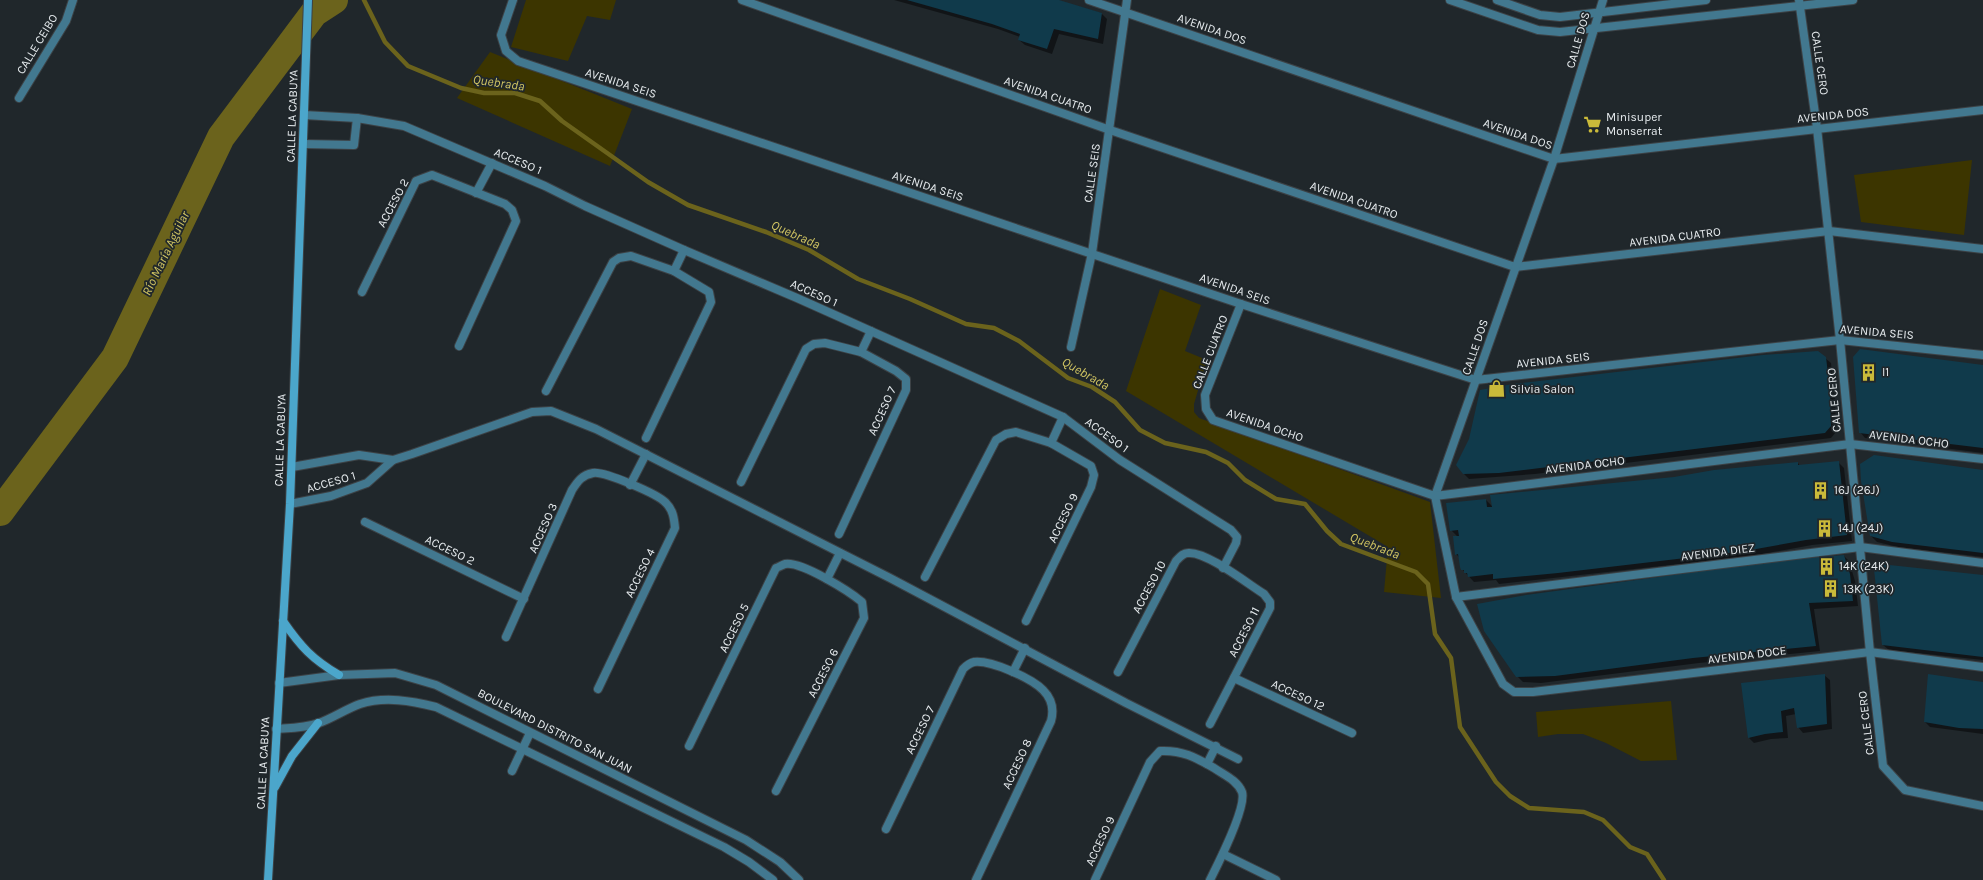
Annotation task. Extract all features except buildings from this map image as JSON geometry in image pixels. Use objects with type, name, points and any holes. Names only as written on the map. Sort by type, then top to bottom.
[{"type":"street","name":"CALLE CEIBO","points":[[19,98],[66,21],[73,0]]},
{"type":"street","name":"AVENIDA SEIS","points":[[513,0],[501,35],[506,51],[518,61],[1242,304],[1476,380],[1840,340],[1983,355]]},
{"type":"street","name":"AVENIDA CUATRO","points":[[742,0],[1110,130],[1515,267],[1829,231],[1983,249]]},
{"type":"street","name":"AVENIDA DOS","points":[[1089,0],[1554,159],[1983,110]]},
{"type":"street","name":"CALLE SEIS","points":[[1071,347],[1092,253],[1127,0]]},
{"type":"street","points":[[1450,0],[1538,30],[1560,32],[1595,29],[1799,3],[1853,0]]},
{"type":"street","points":[[1497,0],[1540,14],[1560,17],[1598,14],[1706,0]]},
{"type":"street","name":"CALLE DOS","points":[[1435,496],[1554,159],[1603,0]]},
{"type":"street","name":"CALLE LA CABUYA","points":[[268,880],[292,467],[308,2]]},
{"type":"street","name":"CALLE CERO","points":[[1799,3],[1818,128],[1870,652],[1883,766],[1905,790],[1983,806]]},
{"type":"street","name":"ACCESO 1","points":[[304,115],[357,118],[404,126],[492,163],[684,250],[871,331],[1063,417],[1120,460],[1231,530],[1237,537],[1223,568]]},
{"type":"street","points":[[303,144],[354,145],[357,118]]},
{"type":"street","points":[[459,346],[516,221],[512,210],[505,204],[476,193],[492,163]]},
{"type":"street","name":"ACCESO 2","points":[[362,292],[416,181],[432,175],[476,193]]},
{"type":"street","points":[[674,271],[684,250]]},
{"type":"street","points":[[546,391],[613,262],[619,258],[631,256],[674,271],[709,292],[711,302],[646,438]]},
{"type":"street","name":"CALLE CUATRO","points":[[1206,409],[1205,395],[1242,304]]},
{"type":"street","points":[[861,352],[871,331]]},
{"type":"street","name":"ACCESO 7","points":[[741,482],[806,349],[814,344],[825,343],[861,352],[896,371],[906,379],[906,390],[838,534]]},
{"type":"street","name":"AVENIDA OCHO","points":[[1206,409],[1213,420],[1435,496],[1850,444],[1983,459]]},
{"type":"street","name":"ACCESO 1","points":[[290,504],[331,496],[367,483],[393,460],[532,412],[551,411],[596,429],[646,454],[1025,648],[1126,703],[1216,746],[1238,759]]},
{"type":"street","points":[[925,577],[996,440],[1006,434],[1016,432],[1051,443],[1063,417]]},
{"type":"street","name":"ACCESO 9","points":[[1026,621],[1091,487],[1094,476],[1091,466],[1051,443]]},
{"type":"street","name":"ACCESO 1","points":[[292,467],[360,454],[393,460]]},
{"type":"street","points":[[630,485],[646,454]]},
{"type":"street","name":"ACCESO 3","points":[[506,637],[572,490],[581,478],[594,473],[607,474],[630,485]]},
{"type":"street","name":"ACCESO 4","points":[[598,689],[675,528],[674,515],[666,502],[630,485]]},
{"type":"street","points":[[1435,496],[1456,597]]},
{"type":"street","name":"ACCESO 2","points":[[365,522],[524,599]]},
{"type":"street","name":"AVENIDA DIEZ","points":[[1456,597],[1860,547],[1983,563]]},
{"type":"street","points":[[827,579],[840,553]]},
{"type":"street","name":"ACCESO 10","points":[[1118,672],[1176,561],[1182,555],[1189,553],[1204,555],[1223,568]]},
{"type":"street","name":"ACCESO 5","points":[[689,746],[776,568],[786,564],[799,566],[827,579]]},
{"type":"street","name":"ACCESO 11","points":[[1210,724],[1270,608],[1270,602],[1264,594],[1223,568]]},
{"type":"street","name":"ACCESO 6","points":[[776,791],[864,618],[862,602],[851,592],[827,579]]},
{"type":"street","name":"AVENIDA DOCE","points":[[1456,597],[1503,684],[1514,692],[1533,692],[1870,652],[1983,667]]},
{"type":"street","points":[[283,621],[299,644],[318,662],[340,675]]},
{"type":"street","points":[[1013,672],[1025,648]]},
{"type":"street","name":"ACCESO 7","points":[[886,829],[963,669],[972,662],[980,662],[1013,672]]},
{"type":"street","name":"ACCESO 8","points":[[976,880],[1051,721],[1054,710],[1043,690],[1013,672]]},
{"type":"street","name":"BOULEVARD DISTRITO SAN JUAN","points":[[279,683],[340,675],[395,673],[436,686],[746,840],[780,862],[799,880]]},
{"type":"street","name":"ACCESO 12","points":[[1234,678],[1352,733]]},
{"type":"street","points":[[276,729],[298,728],[318,723],[361,704],[385,700],[414,701],[436,707],[724,847],[750,862],[773,880]]},
{"type":"street","points":[[273,790],[292,756],[318,723]]},
{"type":"street","points":[[512,771],[530,732]]},
{"type":"street","points":[[1210,880],[1223,854],[1243,803],[1242,792],[1236,782],[1207,764],[1216,746]]},
{"type":"street","name":"ACCESO 9","points":[[1095,880],[1150,762],[1160,751],[1175,750],[1207,764]]},
{"type":"street","points":[[1223,854],[1276,880]]},
{"type":"shaded area","points":[[526,0],[616,0],[610,20],[587,16],[568,61],[511,47]]},
{"type":"shaded area","points":[[490,52],[632,109],[610,166],[457,98]]},
{"type":"shaded area","points":[[1972,160],[1964,235],[1861,222],[1854,175]]},
{"type":"shaded area","points":[[1160,289],[1201,305],[1185,351],[1207,360],[1194,404],[1194,412],[1199,418],[1430,502],[1441,598],[1384,592],[1388,547],[1126,391]]},
{"type":"shaded area","points":[[1671,701],[1677,760],[1641,761],[1606,743],[1583,734],[1558,734],[1538,737],[1536,712]]},
{"type":"waterway","name":"Río María Aguilar","points":[[0,512],[115,358],[221,137],[314,13],[334,0]]},
{"type":"waterway","name":"Quebrada","points":[[364,0],[385,42],[408,66],[461,88],[484,93],[515,93],[540,101],[562,121],[648,182],[688,205],[766,232],[809,250],[858,279],[910,299],[966,324],[994,328],[1019,341],[1068,378],[1092,387],[1115,402],[1140,430],[1165,443],[1206,452],[1228,463],[1245,480],[1276,499],[1305,504],[1327,531],[1341,544],[1416,572],[1428,584],[1435,634],[1451,658],[1460,727],[1496,782],[1510,796],[1529,808],[1584,812],[1603,820],[1630,847],[1647,854],[1664,880]]},
{"type":"place","name":"Minisuper Monserrat","points":[[1593,124]]},
{"type":"place","name":"I1","points":[[1869,372]]},
{"type":"place","name":"Silvia Salon","points":[[1497,389]]},
{"type":"place","name":"16J (26J)","points":[[1821,490]]},
{"type":"place","name":"14J (24J)","points":[[1825,528]]},
{"type":"place","name":"14K (24K)","points":[[1826,566]]},
{"type":"place","name":"13K (23K)","points":[[1830,589]]}]
